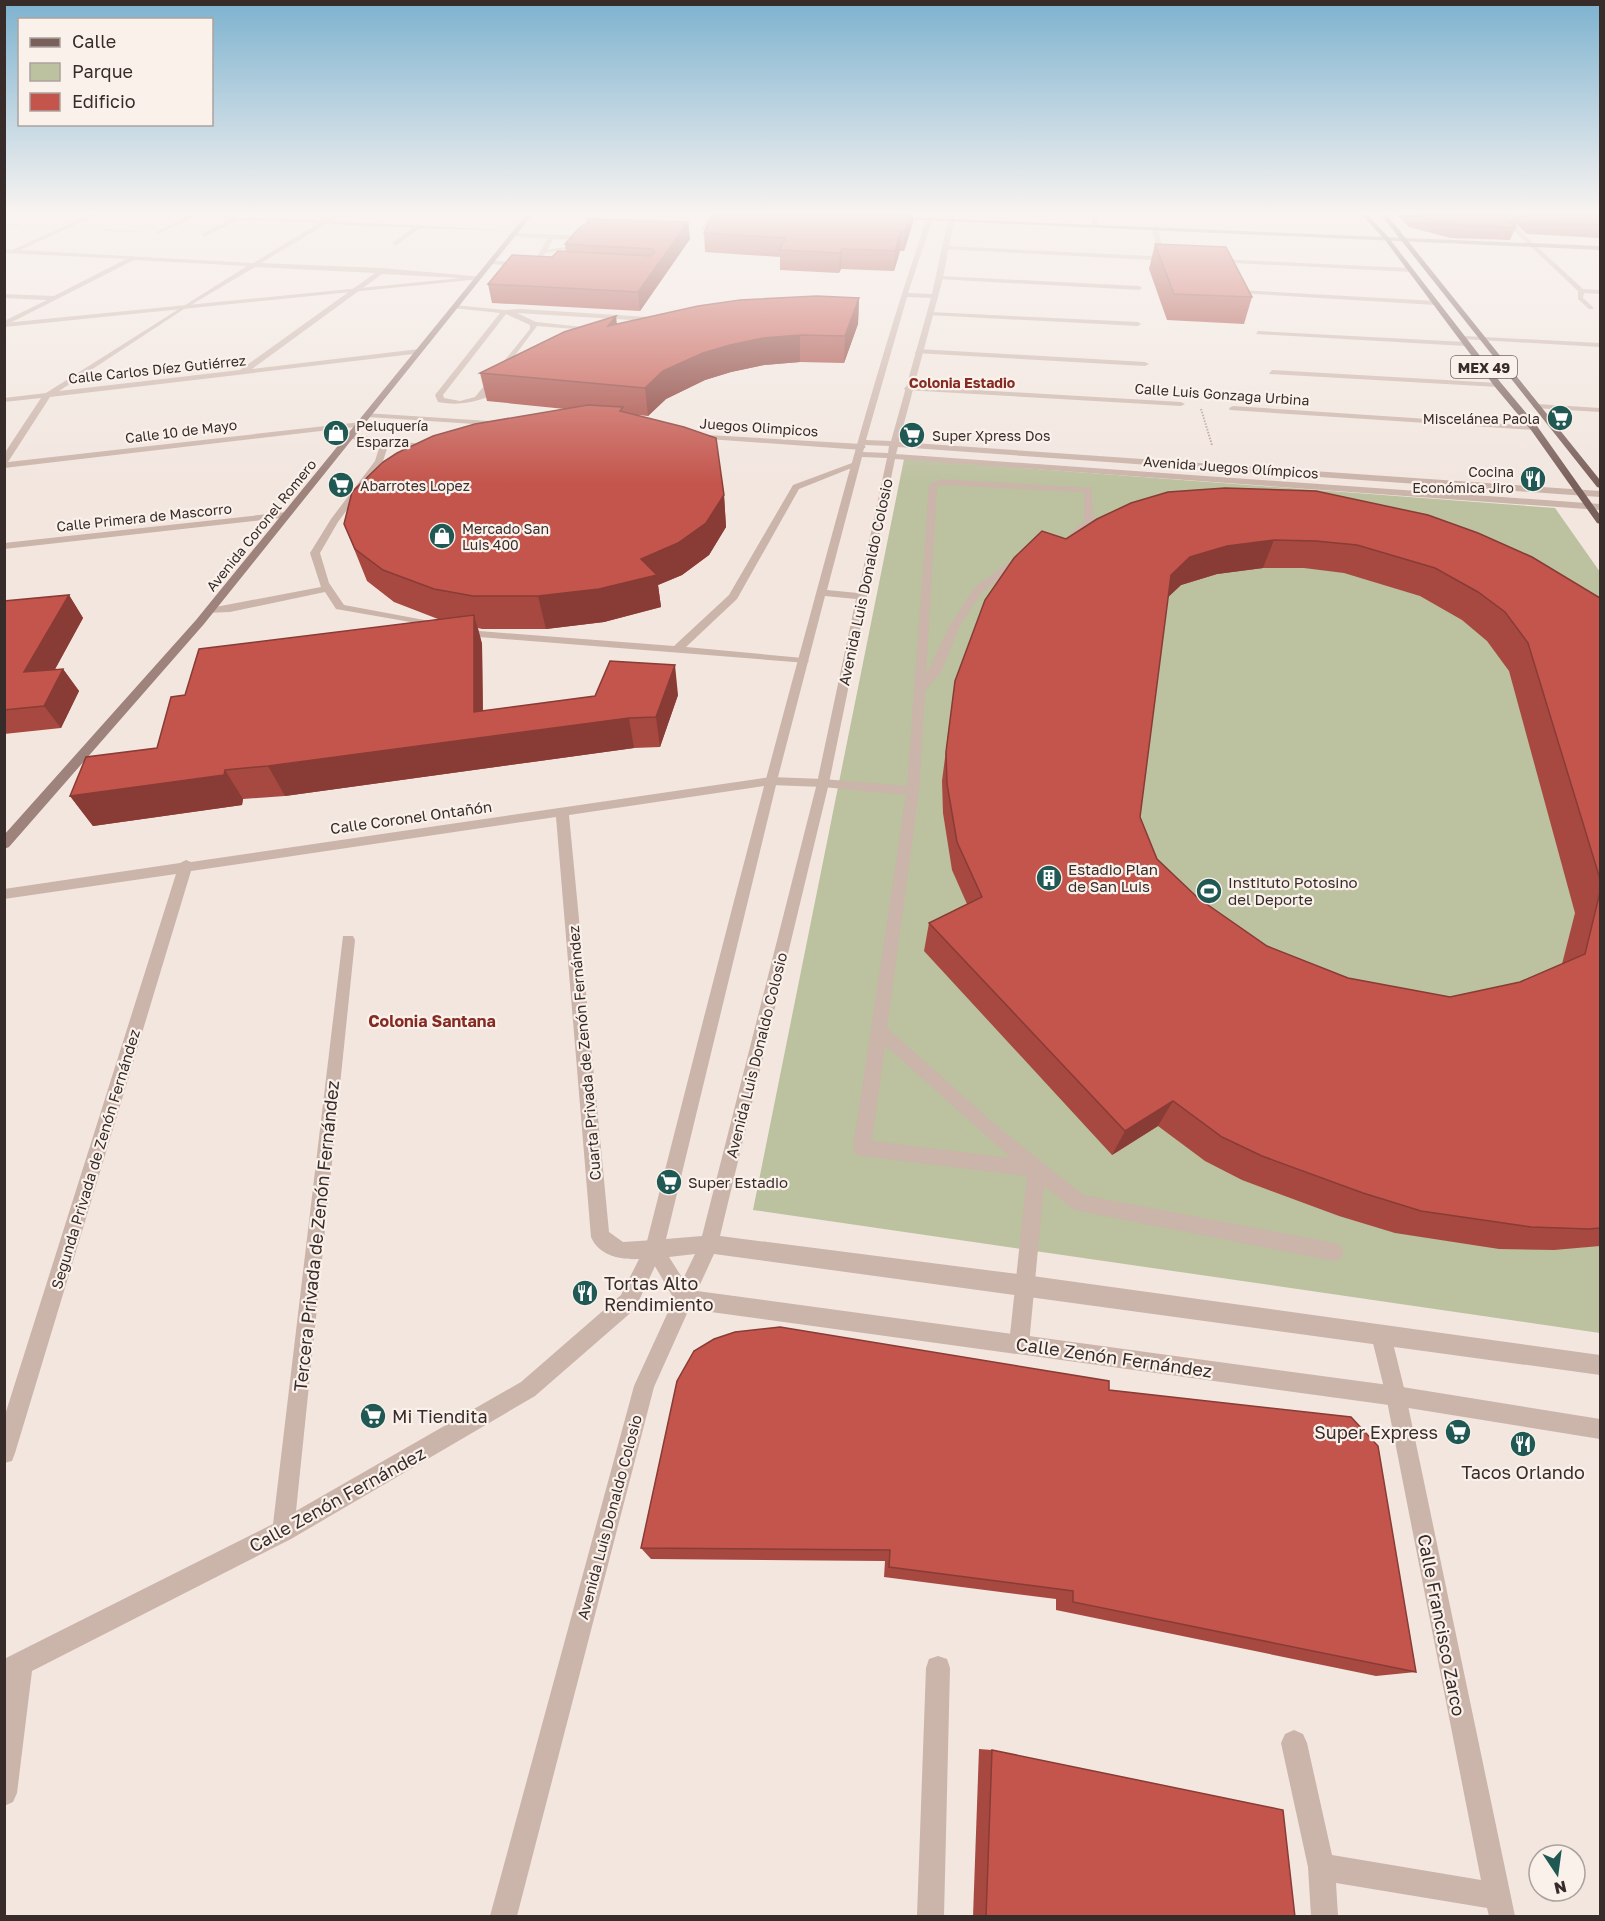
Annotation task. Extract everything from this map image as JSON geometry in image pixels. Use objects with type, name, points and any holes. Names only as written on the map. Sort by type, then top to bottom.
[{"type":"main road","name":"Avenida Coronel Romero","points":[[4,844],[209,611],[457,305]]},
{"type":"main road","name":"MEX 49","points":[[1437,305],[1534,428],[1600,521]]},
{"type":"main road","name":"MEX 49","points":[[1456,305],[1600,485]]},
{"type":"street","points":[[4,325],[42,305]]},
{"type":"street","points":[[4,463],[46,396],[187,305]]},
{"type":"street","points":[[4,325],[216,305]]},
{"type":"street","points":[[240,374],[337,305]]},
{"type":"street","points":[[685,1299],[654,1249],[771,781],[901,305]]},
{"type":"street","name":"Avenida Luis Donaldo Colosio","points":[[503,1917],[644,1386],[709,1244],[823,783],[893,450],[918,351],[933,305]]},
{"type":"street","points":[[1587,305],[1591,308]]},
{"type":"street","points":[[455,307],[674,322]]},
{"type":"street","points":[[504,312],[526,318],[534,324],[569,330],[604,329]]},
{"type":"street","points":[[504,312],[439,395],[441,400],[449,402],[471,402],[507,384]]},
{"type":"street","points":[[930,314],[1138,324]]},
{"type":"street","points":[[478,399],[533,329],[534,324]]},
{"type":"street","points":[[1257,333],[1465,341],[1483,338],[1600,345]]},
{"type":"street","name":"Calle Carlos Díez Gutiérrez","points":[[4,400],[240,374],[419,351]]},
{"type":"street","points":[[918,351],[1144,364]]},
{"type":"street","points":[[1272,372],[1498,385]]},
{"type":"street","name":"Calle Luis Gonzaga Urbina","points":[[908,388],[1181,404]]},
{"type":"street","points":[[1537,406],[1600,410]]},
{"type":"street","name":"Calle Luis Gonzaga Urbina","points":[[1233,408],[1534,428]]},
{"type":"street","points":[[368,415],[509,424]]},
{"type":"street","name":"Calle 10 de Mayo","points":[[4,463],[361,424]]},
{"type":"street","points":[[351,436],[428,448],[421,455]]},
{"type":"street","name":"Juegos Olimpicos","points":[[685,436],[860,452]]},
{"type":"street","points":[[385,442],[379,461],[315,553],[324,583],[340,607],[479,634],[803,661]]},
{"type":"street","name":"Avenida Juegos Olímpicos","points":[[860,452],[893,450],[1219,467],[1600,494]]},
{"type":"street","name":"Avenida Juegos Olímpicos","points":[[893,450],[1600,507]]},
{"type":"street","points":[[677,650],[733,597],[796,487],[860,452]]},
{"type":"street","points":[[1037,1169],[862,1148],[913,791],[933,485],[941,482],[1088,490],[1089,520],[1071,540],[1061,543]]},
{"type":"street","points":[[355,493],[377,484]]},
{"type":"street","name":"Calle Primera de Mascorro","points":[[4,546],[286,515]]},
{"type":"street","points":[[919,692],[935,672],[955,625],[978,590],[1028,553]]},
{"type":"street","points":[[209,611],[230,609],[329,588]]},
{"type":"street","points":[[821,593],[862,596]]},
{"type":"street","name":"Calle Coronel Ontañón","points":[[4,894],[186,865],[771,781],[913,791]]},
{"type":"street","name":"Cuarta Privada de Zenón Fernández","points":[[562,812],[600,1237],[621,1251],[654,1249]]},
{"type":"street","name":"Segunda Privada de Zenón Fernández","points":[[4,1453],[186,865]]},
{"type":"street","name":"Tercera Privada de Zenón Fernández","points":[[283,1531],[348,940]]},
{"type":"street","points":[[880,1030],[992,1132],[1079,1203],[1334,1252]]},
{"type":"street","points":[[1019,1344],[1037,1169]]},
{"type":"street","points":[[654,1249],[709,1244],[1025,1285],[1600,1365]]},
{"type":"street","name":"Calle Zenón Fernández","points":[[13,1668],[283,1531],[528,1389],[628,1302],[654,1249]]},
{"type":"street","name":"Calle Zenón Fernández","points":[[685,1299],[1396,1396],[1600,1429]]},
{"type":"street","name":"Calle Francisco Zarco","points":[[1381,1335],[1396,1396],[1500,1906]]},
{"type":"street","points":[[4,1792],[13,1668]]},
{"type":"street","points":[[930,1917],[938,1668]]},
{"type":"street","points":[[1294,1743],[1321,1867],[1325,1917]]},
{"type":"street","points":[[1321,1867],[1500,1906]]},
{"type":"path","name":"Calle Luis Gonzaga Urbina","points":[[1181,404],[1200,406],[1219,467]]},
{"type":"green space","name":"Instituto Potosino del Deporte","points":[[904,459],[1555,508],[1600,572],[1600,1333],[753,1210]]},
{"type":"building","points":[[857,305],[845,336],[800,335],[763,338],[730,345],[703,353],[663,371],[645,388],[480,373],[564,332],[616,316],[608,326],[698,306]]},
{"type":"building","name":"Mercado San Luis 400","points":[[588,405],[623,407],[620,411],[684,427],[716,438],[724,495],[706,523],[678,543],[641,559],[657,575],[599,589],[538,596],[473,596],[434,589],[383,570],[355,549],[344,524],[352,492],[383,462],[397,453],[433,436],[475,424]]},
{"type":"building","name":"Estadio Plan de San Luis","points":[[1225,488],[1316,491],[1428,515],[1478,533],[1532,557],[1600,598],[1600,879],[1528,643],[1505,612],[1478,592],[1435,568],[1357,545],[1274,540],[1227,546],[1190,557],[1171,575],[1140,817],[1157,859],[1198,898],[1267,946],[1348,978],[1450,997],[1520,982],[1585,954],[1600,892],[1600,1228],[1531,1227],[1421,1211],[1363,1193],[1262,1156],[1222,1137],[1173,1101],[1125,1131],[929,923],[982,897],[957,842],[947,784],[946,752],[955,681],[985,600],[1014,558],[1042,531],[1066,539],[1097,519],[1131,503],[1168,492]]},
{"type":"building","points":[[69,595],[24,672],[63,669],[44,706],[4,710],[4,601]]},
{"type":"building","points":[[474,615],[474,712],[595,696],[610,661],[675,665],[656,717],[629,718],[225,770],[224,775],[70,796],[86,757],[157,748],[171,697],[185,695],[199,649]]},
{"type":"building","points":[[780,1327],[1109,1381],[1109,1390],[1351,1417],[1378,1446],[1416,1672],[1073,1602],[1073,1591],[889,1567],[890,1550],[641,1548],[677,1381],[694,1351],[714,1339],[735,1332]]},
{"type":"building","points":[[992,1750],[1283,1810],[1295,1917],[986,1917]]},
{"type":"place","name":"Miscelánea Paola","points":[[1560,418]]},
{"type":"place","name":"Peluquería Esparza","points":[[336,433]]},
{"type":"place","name":"Super Xpress Dos","points":[[912,435]]},
{"type":"place","name":"Cocina Económica Jiro","points":[[1533,479]]},
{"type":"place","name":"Abarrotes Lopez","points":[[341,485]]},
{"type":"place","name":"Mercado San Luis 400","points":[[442,536]]},
{"type":"place","name":"Estadio Plan de San Luis","points":[[1049,878]]},
{"type":"place","name":"Instituto Potosino del Deporte","points":[[1209,891]]},
{"type":"place","name":"Super Estadio","points":[[669,1182]]},
{"type":"place","name":"Tortas Alto Rendimiento","points":[[585,1293]]},
{"type":"place","name":"Mi Tiendita","points":[[373,1416]]},
{"type":"place","name":"Super Express","points":[[1458,1432]]},
{"type":"place","name":"Tacos Orlando","points":[[1523,1444]]},
{"type":"district","name":"Colonia Estadio","points":[[962,382]]},
{"type":"district","name":"Colonia Santana","points":[[432,1021]]}]
